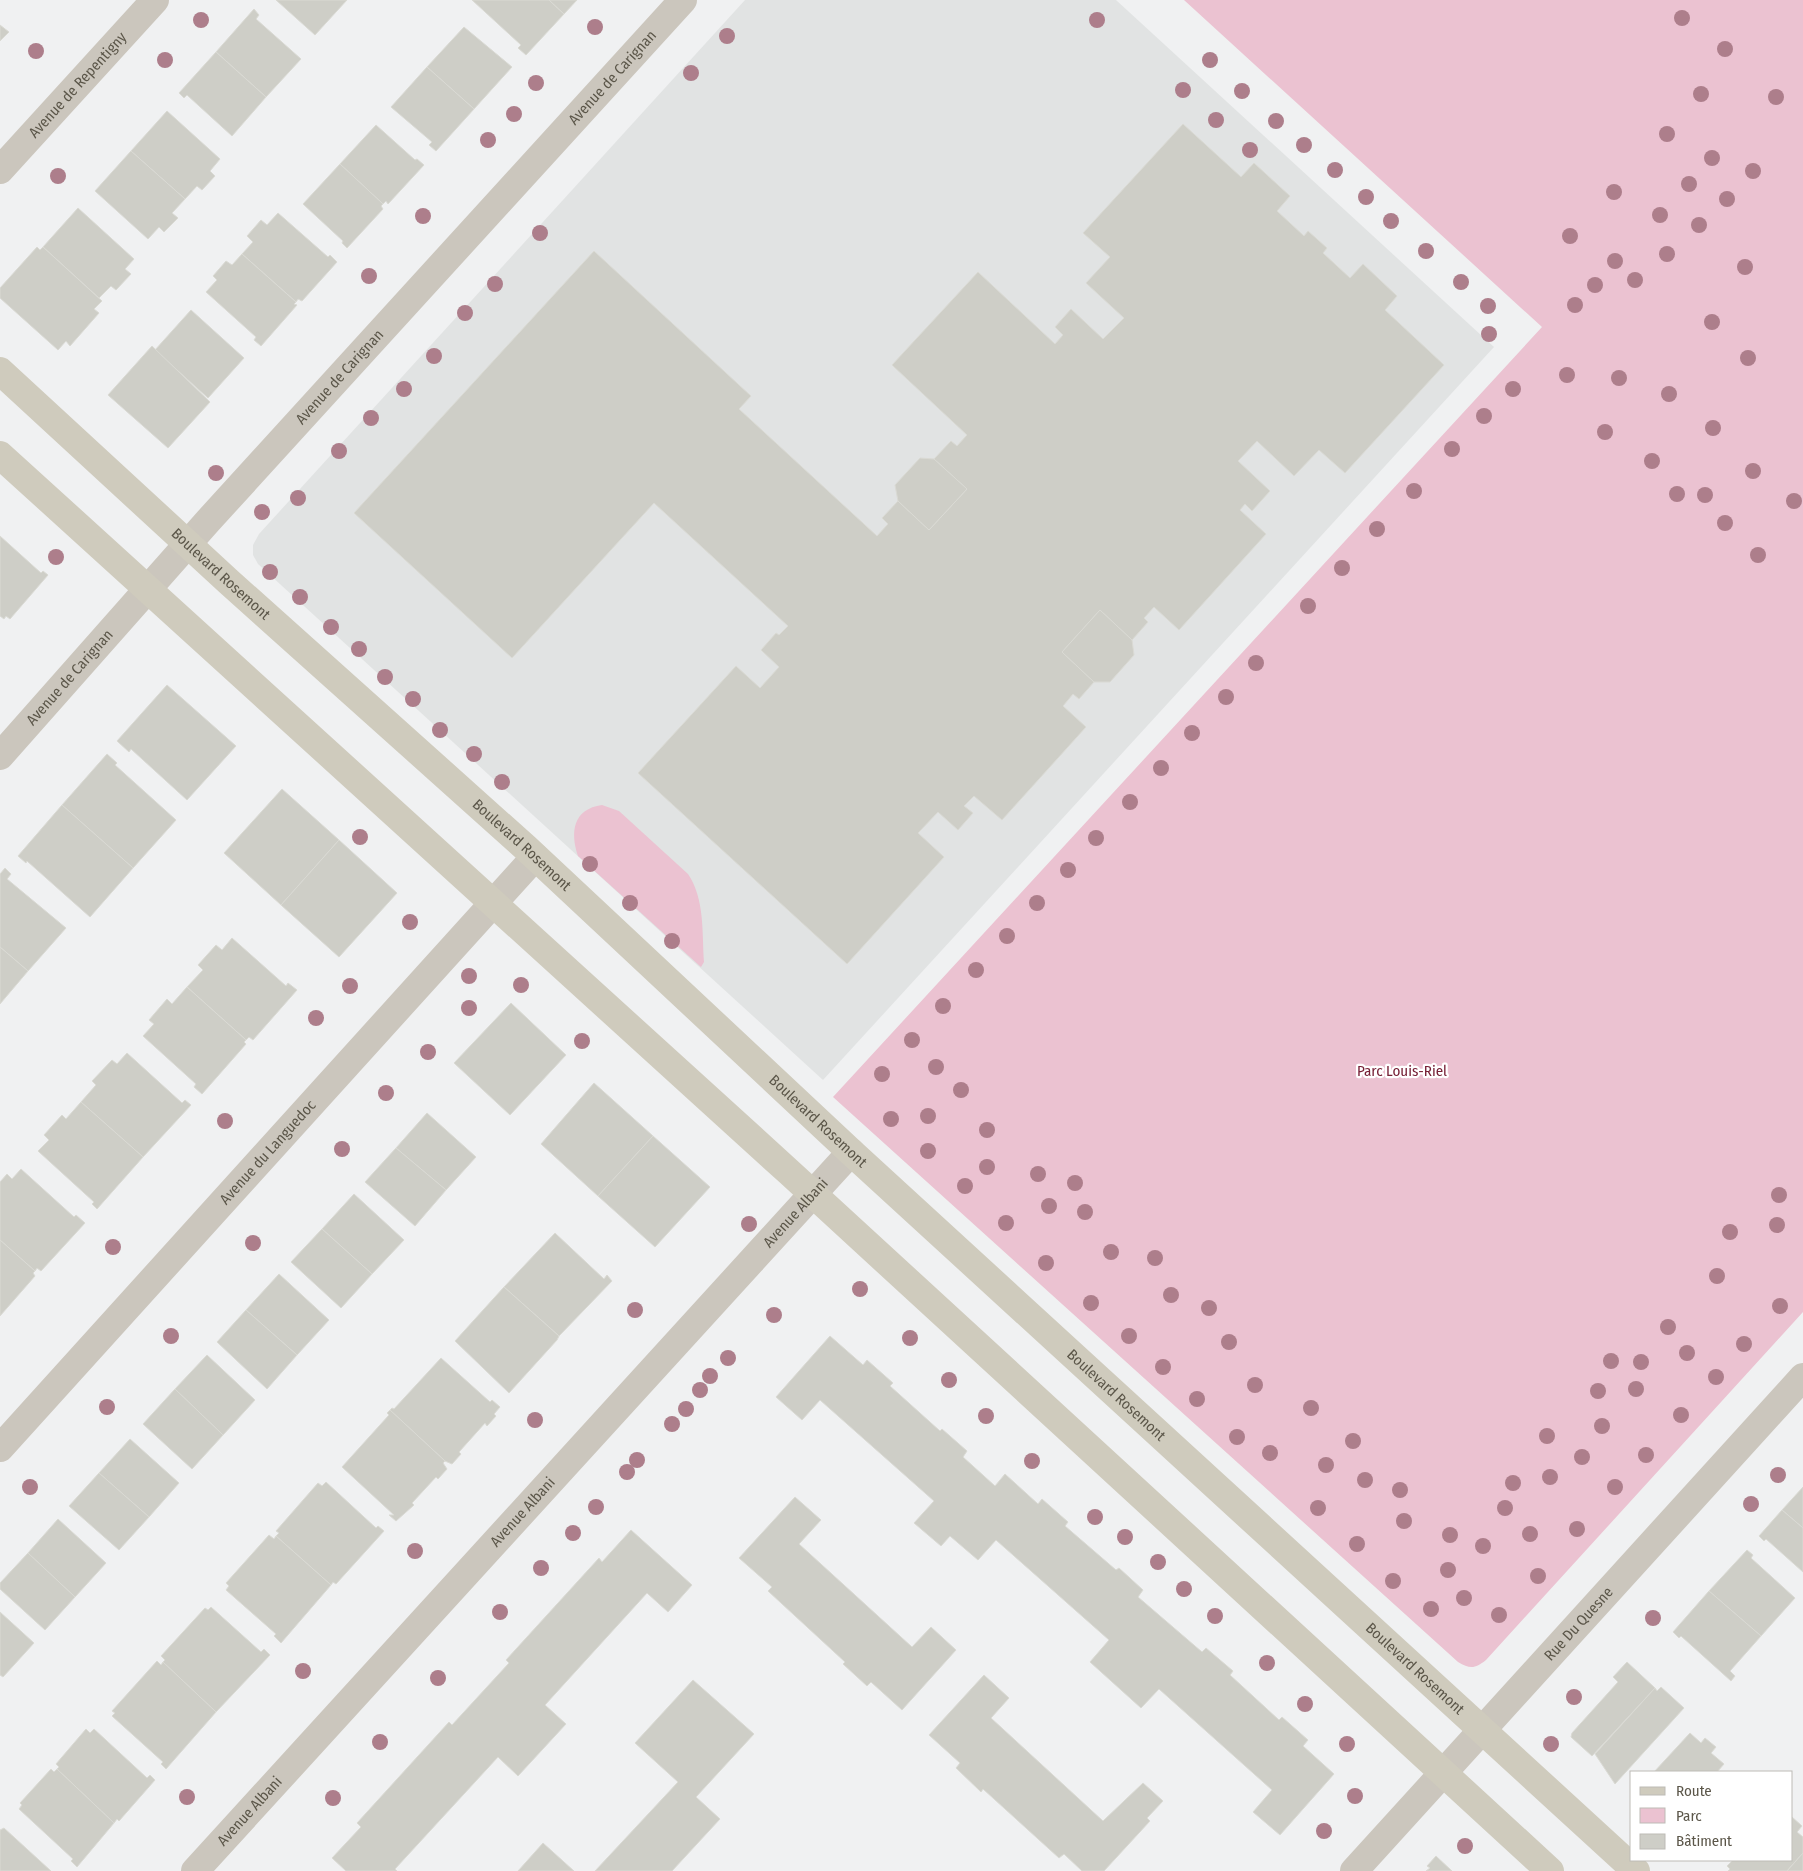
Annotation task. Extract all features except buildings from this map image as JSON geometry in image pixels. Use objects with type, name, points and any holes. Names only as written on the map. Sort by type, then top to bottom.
[{"type":"main road","name":"Boulevard Rosemont","points":[[0,370],[188,544],[535,857],[851,1152],[1636,1871]]},
{"type":"main road","points":[[0,455],[813,1194],[1550,1871]]},
{"type":"street","name":"Avenue de Repentigny","points":[[0,170],[155,0]]},
{"type":"street","name":"Avenue de Carignan","points":[[0,756],[188,544],[683,0]]},
{"type":"street","name":"Avenue du Languedoc","points":[[0,1448],[535,857]]},
{"type":"street","name":"Avenue Albani","points":[[195,1871],[851,1152]]},
{"type":"street","name":"Rue Du Quesne","points":[[1354,1871],[1803,1376]]},
{"type":"shaded area","points":[[745,0],[1116,0],[1494,347],[823,1080],[258,564],[253,555],[253,545],[259,534]]},
{"type":"green space","name":"Parc Louis-Riel","points":[[1184,0],[1803,0],[1803,1312],[1486,1660],[1472,1667],[1458,1662],[833,1097],[1542,327]]},
{"type":"green space","points":[[602,805],[619,811],[688,874],[697,894],[702,916],[704,962],[701,967],[578,856],[574,838],[576,823],[585,811]]}]
